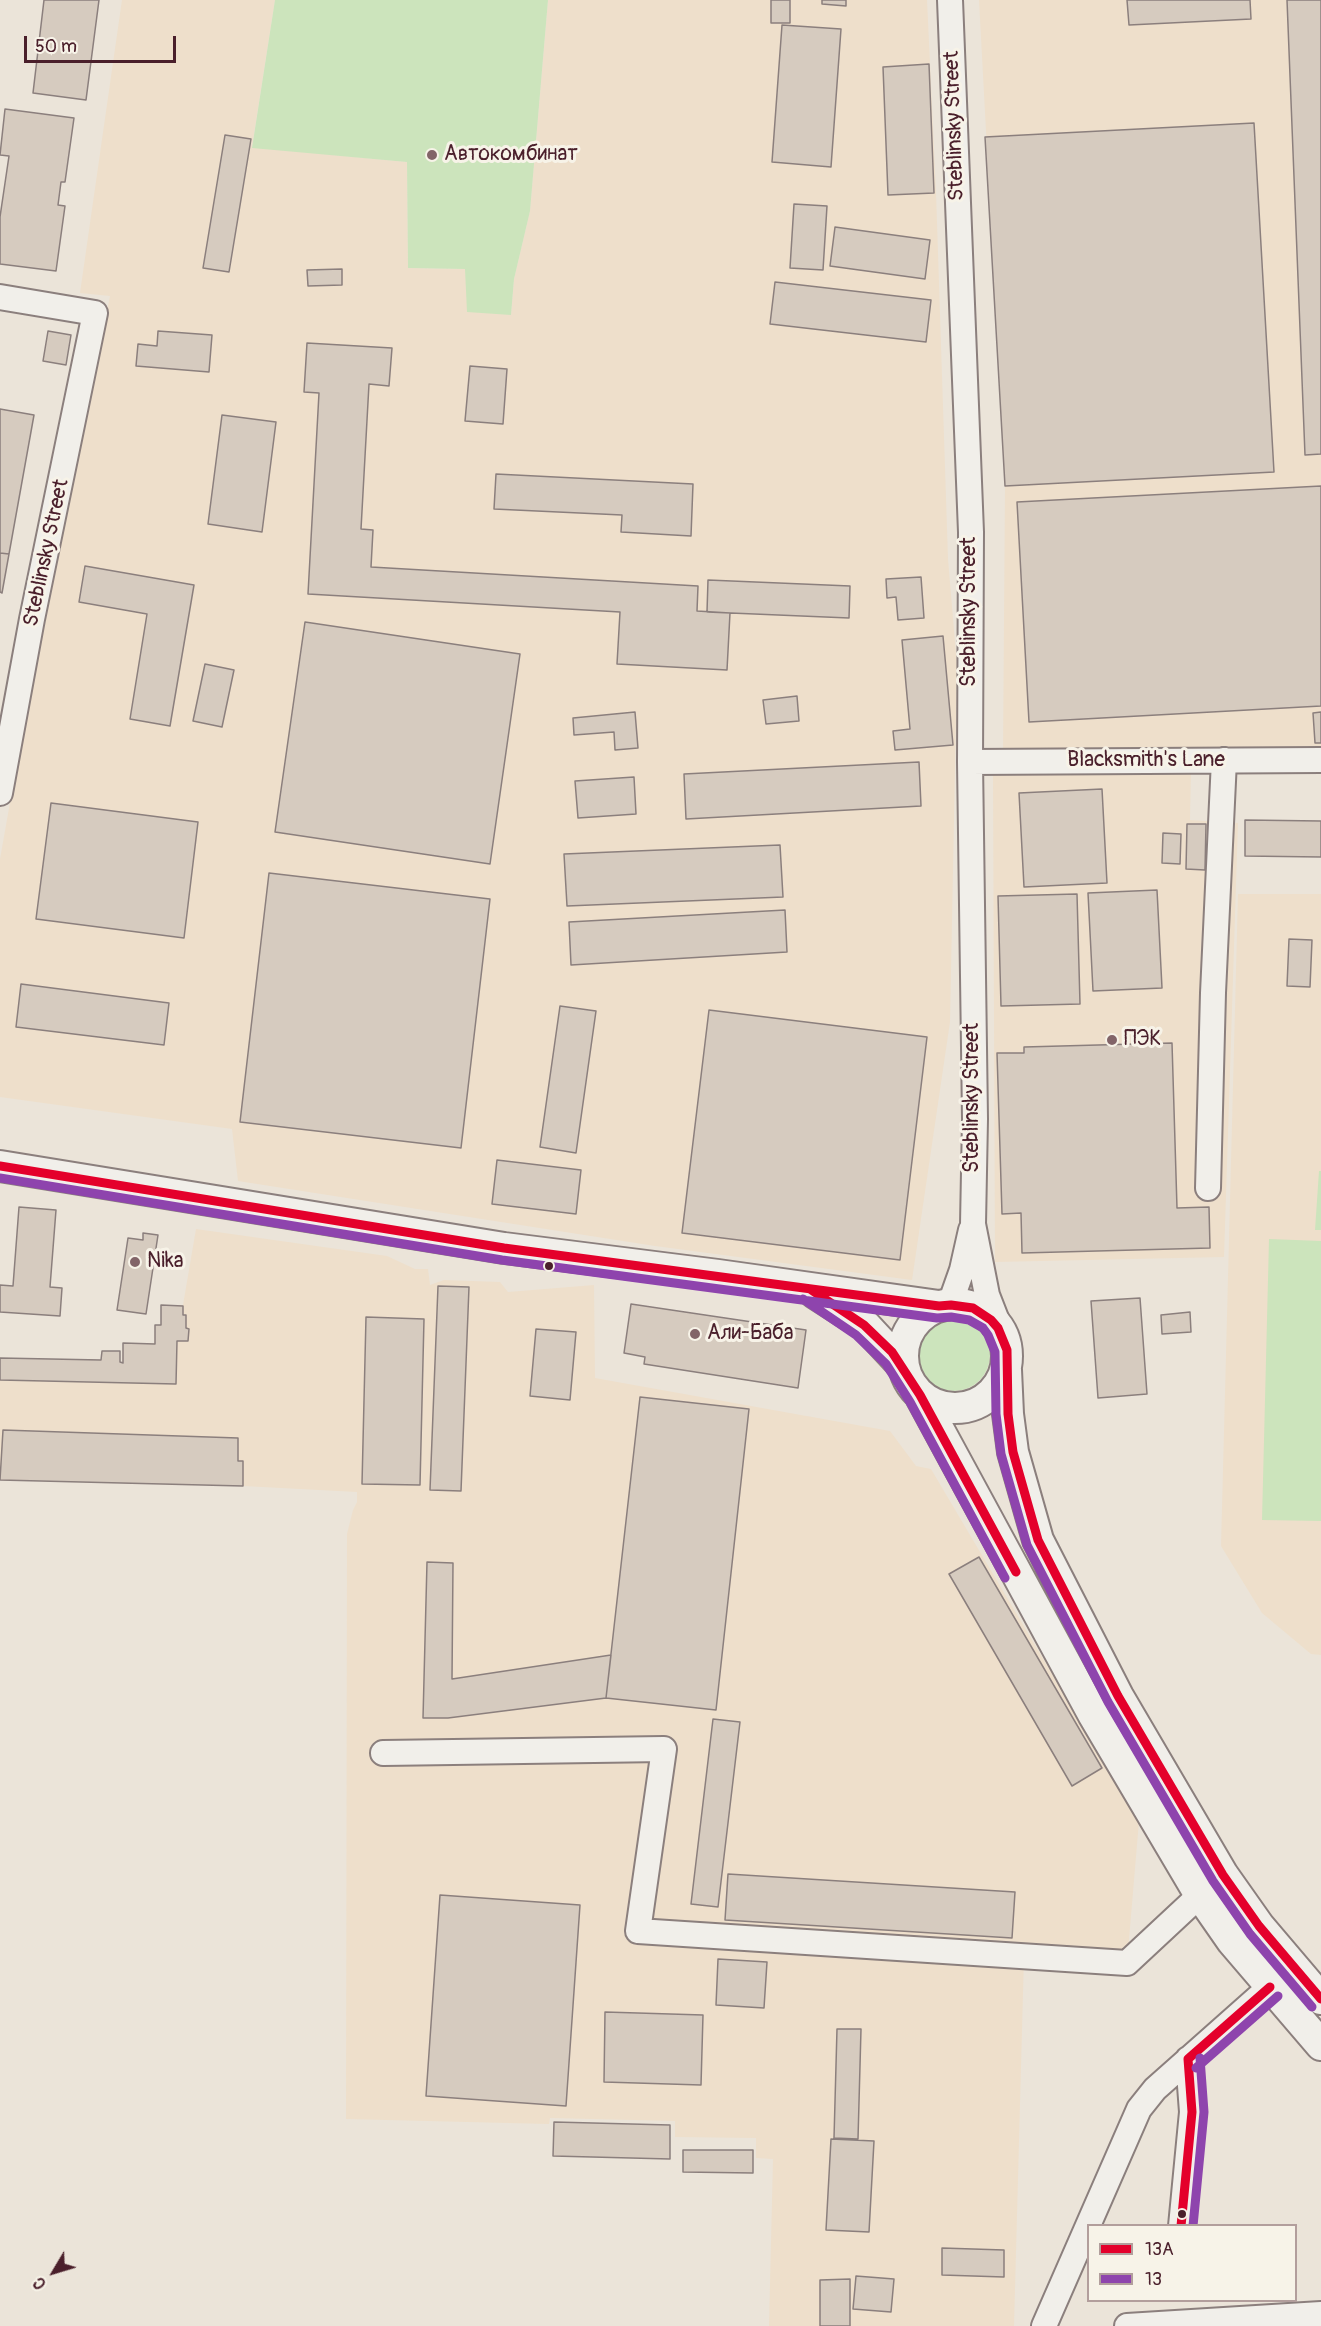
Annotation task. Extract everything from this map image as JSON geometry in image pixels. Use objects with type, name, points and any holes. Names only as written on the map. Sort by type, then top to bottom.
[{"type":"main road","points":[[0,1166],[504,1248],[807,1288],[945,1305],[966,1305],[980,1310],[992,1319],[1001,1331],[1007,1350],[1008,1414],[1013,1452],[1038,1540],[1119,1696],[1223,1875],[1259,1926],[1321,1999]]},
{"type":"main road","points":[[807,1288],[865,1325],[904,1367]]},
{"type":"main road","points":[[945,1305],[925,1313],[910,1330],[903,1352],[907,1377],[920,1395],[1093,1714],[1200,1895],[1232,1941],[1321,2045]]},
{"type":"main road","points":[[920,1395],[931,1403],[943,1407],[970,1406],[993,1393],[1006,1370]]},
{"type":"street","name":"Steblinsky Street","points":[[950,0],[971,532],[970,762],[975,1119],[973,1224]]},
{"type":"street","name":"Steblinsky Street","points":[[0,297],[95,313],[32,619],[0,793]]},
{"type":"street","points":[[1208,1188],[1213,993],[1224,760]]},
{"type":"street","name":"Blacksmith's Lane","points":[[970,762],[1321,760]]},
{"type":"street","points":[[945,1305],[962,1270],[973,1224]]},
{"type":"street","points":[[973,1224],[987,1295],[1001,1331]]},
{"type":"street","points":[[383,1753],[663,1749],[638,1931],[1127,1963],[1200,1895]]},
{"type":"street","points":[[1089,2224],[1139,2109],[1155,2089],[1270,1987]]},
{"type":"street","points":[[1180,2224],[1192,2112],[1188,2059]]},
{"type":"street","points":[[1044,2326],[1087,2228]]},
{"type":"street","points":[[1127,2326],[1321,2314]]},
{"type":"shaded area","points":[[122,0],[275,0],[252,147],[407,162],[408,268],[465,269],[511,315],[514,279],[530,211],[548,0],[927,0],[948,559],[957,666],[950,1022],[912,1280],[655,1246],[238,1181],[232,1129],[0,1097],[0,859],[110,296],[80,293]]},
{"type":"shaded area","points":[[979,0],[1321,0],[1321,751],[1003,755],[1005,486]]},
{"type":"shaded area","name":"ПЭК","points":[[1191,768],[1190,820],[1238,823],[1224,1257],[995,1262],[993,775]]},
{"type":"shaded area","points":[[1238,894],[1321,894],[1321,1655],[1311,1654],[1262,1613],[1221,1546]]},
{"type":"shaded area","points":[[196,1229],[387,1256],[415,1269],[428,1269],[430,1285],[444,1280],[500,1282],[508,1292],[594,1285],[595,1378],[890,1431],[916,1466],[931,1469],[1139,1821],[1127,1963],[1024,1956],[1014,2326],[769,2326],[773,2159],[756,2158],[756,2138],[675,2137],[675,2121],[550,2118],[549,2124],[346,2119],[347,1534],[357,1502],[357,1492],[243,1486],[0,1480],[0,1358],[101,1360],[102,1351],[120,1351],[120,1362],[122,1362],[123,1343],[154,1343],[155,1325],[161,1325],[161,1305],[183,1305]]},
{"type":"green space","name":"Автокомбинат","points":[[275,0],[548,0],[530,211],[514,279],[511,315],[467,312],[465,269],[408,268],[407,162],[252,148]]},
{"type":"green space","points":[[1319,1171],[1321,1171],[1321,1230],[1315,1230]]},
{"type":"green space","points":[[1269,1239],[1321,1241],[1321,1521],[1262,1520]]},
{"type":"green space","points":[[954,1319],[974,1325],[984,1335],[990,1355],[984,1375],[974,1385],[954,1391],[934,1385],[924,1375],[918,1355],[924,1335],[934,1325]]},
{"type":"building","points":[[44,0],[99,0],[86,100],[33,93]]},
{"type":"building","points":[[771,0],[790,0],[790,23],[771,23]]},
{"type":"building","points":[[822,0],[846,0],[846,6],[822,4]]},
{"type":"building","points":[[1127,0],[1250,0],[1251,19],[1129,25]]},
{"type":"building","points":[[1287,0],[1321,0],[1321,454],[1305,455]]},
{"type":"building","points":[[782,25],[841,29],[831,167],[772,162]]},
{"type":"building","points":[[929,64],[934,193],[888,195],[883,67]]},
{"type":"building","points":[[5,109],[74,118],[65,182],[61,182],[58,205],[65,206],[56,271],[0,264],[0,217],[9,156],[0,155]]},
{"type":"building","points":[[1254,123],[1274,472],[1005,486],[985,137]]},
{"type":"building","points":[[225,135],[251,139],[229,272],[203,268]]},
{"type":"building","points":[[794,204],[827,206],[823,270],[790,268]]},
{"type":"building","points":[[835,227],[930,240],[925,279],[830,266]]},
{"type":"building","points":[[342,269],[342,285],[308,286],[307,270]]},
{"type":"building","points":[[775,282],[931,300],[926,342],[770,324]]},
{"type":"building","points":[[48,331],[71,335],[66,365],[43,361]]},
{"type":"building","points":[[158,331],[212,335],[209,372],[136,366],[138,344],[157,346]]},
{"type":"building","points":[[307,343],[392,348],[389,386],[369,384],[361,529],[373,530],[371,567],[698,586],[697,611],[730,613],[727,670],[617,664],[620,612],[308,594],[319,393],[304,392]]},
{"type":"building","points":[[470,366],[507,369],[503,424],[465,421]]},
{"type":"building","points":[[0,409],[34,415],[9,554],[0,553]]},
{"type":"building","points":[[222,415],[276,422],[262,532],[208,524]]},
{"type":"building","points":[[496,474],[693,484],[691,536],[621,532],[622,515],[494,509]]},
{"type":"building","points":[[1321,486],[1321,706],[1029,722],[1017,502]]},
{"type":"building","points":[[0,553],[9,554],[2,593],[0,592]]},
{"type":"building","points":[[85,566],[194,585],[170,726],[130,719],[147,614],[79,602]]},
{"type":"building","points":[[921,577],[924,618],[898,620],[896,597],[887,598],[886,579]]},
{"type":"building","points":[[708,580],[850,586],[849,618],[707,612]]},
{"type":"building","points":[[305,622],[520,654],[490,864],[275,832]]},
{"type":"building","points":[[943,636],[953,745],[895,750],[893,731],[910,729],[902,640]]},
{"type":"building","points":[[205,664],[234,670],[222,727],[193,721]]},
{"type":"building","points":[[797,696],[799,721],[766,724],[763,700]]},
{"type":"building","points":[[635,712],[638,748],[615,750],[614,732],[574,735],[573,718]]},
{"type":"building","points":[[1321,712],[1321,743],[1315,743],[1313,713]]},
{"type":"building","points":[[919,762],[921,806],[686,819],[684,774]]},
{"type":"building","points":[[634,777],[636,814],[578,818],[575,781]]},
{"type":"building","points":[[1102,789],[1107,883],[1024,887],[1019,793]]},
{"type":"building","points":[[51,803],[198,822],[184,938],[36,919]]},
{"type":"building","points":[[1245,820],[1321,821],[1321,857],[1245,856]]},
{"type":"building","points":[[1187,824],[1206,824],[1205,870],[1186,869]]},
{"type":"building","points":[[1163,833],[1181,834],[1180,864],[1162,863]]},
{"type":"building","points":[[780,845],[783,897],[567,906],[564,854]]},
{"type":"building","points":[[269,873],[490,899],[461,1148],[240,1122]]},
{"type":"building","points":[[1157,890],[1162,988],[1093,991],[1088,893]]},
{"type":"building","points":[[1077,894],[1080,1004],[1001,1006],[998,896]]},
{"type":"building","points":[[785,910],[787,952],[571,965],[569,922]]},
{"type":"building","points":[[1289,939],[1312,940],[1310,987],[1287,986]]},
{"type":"building","points":[[21,984],[169,1003],[164,1045],[16,1027]]},
{"type":"building","points":[[560,1006],[596,1011],[576,1153],[540,1147]]},
{"type":"building","points":[[709,1010],[927,1037],[900,1260],[682,1233]]},
{"type":"building","points":[[1172,1043],[1177,1208],[1209,1207],[1210,1248],[1022,1253],[1021,1213],[1002,1214],[997,1053],[1024,1053],[1024,1047]]},
{"type":"building","points":[[497,1160],[581,1170],[576,1214],[492,1204]]},
{"type":"building","points":[[19,1207],[56,1210],[50,1287],[62,1288],[60,1316],[0,1312],[0,1285],[13,1286]]},
{"type":"building","points":[[143,1233],[158,1235],[146,1314],[117,1310],[128,1238],[143,1240]]},
{"type":"building","points":[[438,1286],[469,1287],[461,1491],[430,1490]]},
{"type":"building","points":[[1140,1298],[1147,1394],[1098,1398],[1091,1301]]},
{"type":"building","points":[[631,1304],[806,1330],[798,1388],[644,1364],[645,1357],[624,1353]]},
{"type":"building","points":[[161,1305],[183,1306],[186,1328],[189,1329],[188,1341],[177,1341],[176,1384],[0,1380],[0,1358],[101,1360],[102,1351],[120,1351],[120,1362],[123,1363],[123,1343],[155,1344],[155,1325],[161,1325]]},
{"type":"building","points":[[1190,1312],[1191,1332],[1162,1334],[1161,1315]]},
{"type":"building","points":[[366,1317],[424,1319],[420,1485],[362,1484]]},
{"type":"building","points":[[536,1329],[576,1332],[570,1400],[530,1396]]},
{"type":"building","points":[[640,1397],[749,1409],[716,1710],[606,1698]]},
{"type":"building","points":[[3,1430],[238,1438],[238,1461],[243,1461],[243,1486],[0,1480]]},
{"type":"building","points":[[979,1557],[1102,1768],[1072,1786],[949,1574]]},
{"type":"building","points":[[427,1562],[453,1563],[452,1679],[611,1655],[606,1698],[448,1718],[423,1718]]},
{"type":"building","points":[[713,1719],[740,1722],[718,1907],[691,1904]]},
{"type":"building","points":[[728,1874],[1015,1892],[1012,1938],[725,1920]]},
{"type":"building","points":[[440,1895],[580,1905],[566,2106],[426,2096]]},
{"type":"building","points":[[718,1959],[767,1962],[764,2008],[716,2005]]},
{"type":"building","points":[[605,2012],[703,2015],[701,2085],[604,2082]]},
{"type":"building","points":[[837,2029],[861,2029],[858,2139],[834,2138]]},
{"type":"building","points":[[554,2122],[670,2125],[670,2159],[553,2156]]},
{"type":"building","points":[[831,2139],[874,2141],[869,2232],[826,2230]]},
{"type":"building","points":[[683,2150],[753,2150],[753,2173],[683,2172]]},
{"type":"building","points":[[942,2248],[1004,2250],[1004,2277],[942,2275]]},
{"type":"building","points":[[856,2276],[894,2279],[891,2312],[853,2309]]},
{"type":"building","points":[[850,2279],[850,2326],[820,2326],[820,2280]]},
{"type":"transit line","name":"13А","points":[[0,1166],[504,1248],[939,1306],[973,1308],[991,1320],[998,1328],[1007,1350],[1008,1414],[1013,1452],[1038,1540],[1118,1696],[1223,1875],[1259,1926],[1321,1999]]},
{"type":"transit line","name":"13","points":[[0,1178],[502,1260],[937,1318],[951,1317],[969,1320],[983,1328],[995,1352],[996,1414],[1001,1454],[1027,1545],[1108,1702],[1213,1881],[1250,1934],[1312,2007]]},
{"type":"transit line","name":"13А","points":[[810,1289],[864,1325],[892,1352],[920,1395],[1016,1572]]},
{"type":"transit line","name":"13","points":[[803,1299],[856,1335],[886,1364],[910,1402],[1005,1578]]},
{"type":"transit line","name":"13А","points":[[1188,2059],[1270,1987]]},
{"type":"transit line","name":"13","points":[[1196,2068],[1278,1996]]},
{"type":"transit line","name":"13","points":[[1193,2224],[1204,2112],[1200,2058]]},
{"type":"transit line","name":"13А","points":[[1181,2224],[1192,2112],[1188,2059]]},
{"type":"place","name":"Автокомбинат","points":[[432,155]]},
{"type":"place","name":"ПЭК","points":[[1112,1040]]},
{"type":"place","name":"Nika","points":[[135,1262]]},
{"type":"place","name":"Али-Баба","points":[[695,1334]]}]
